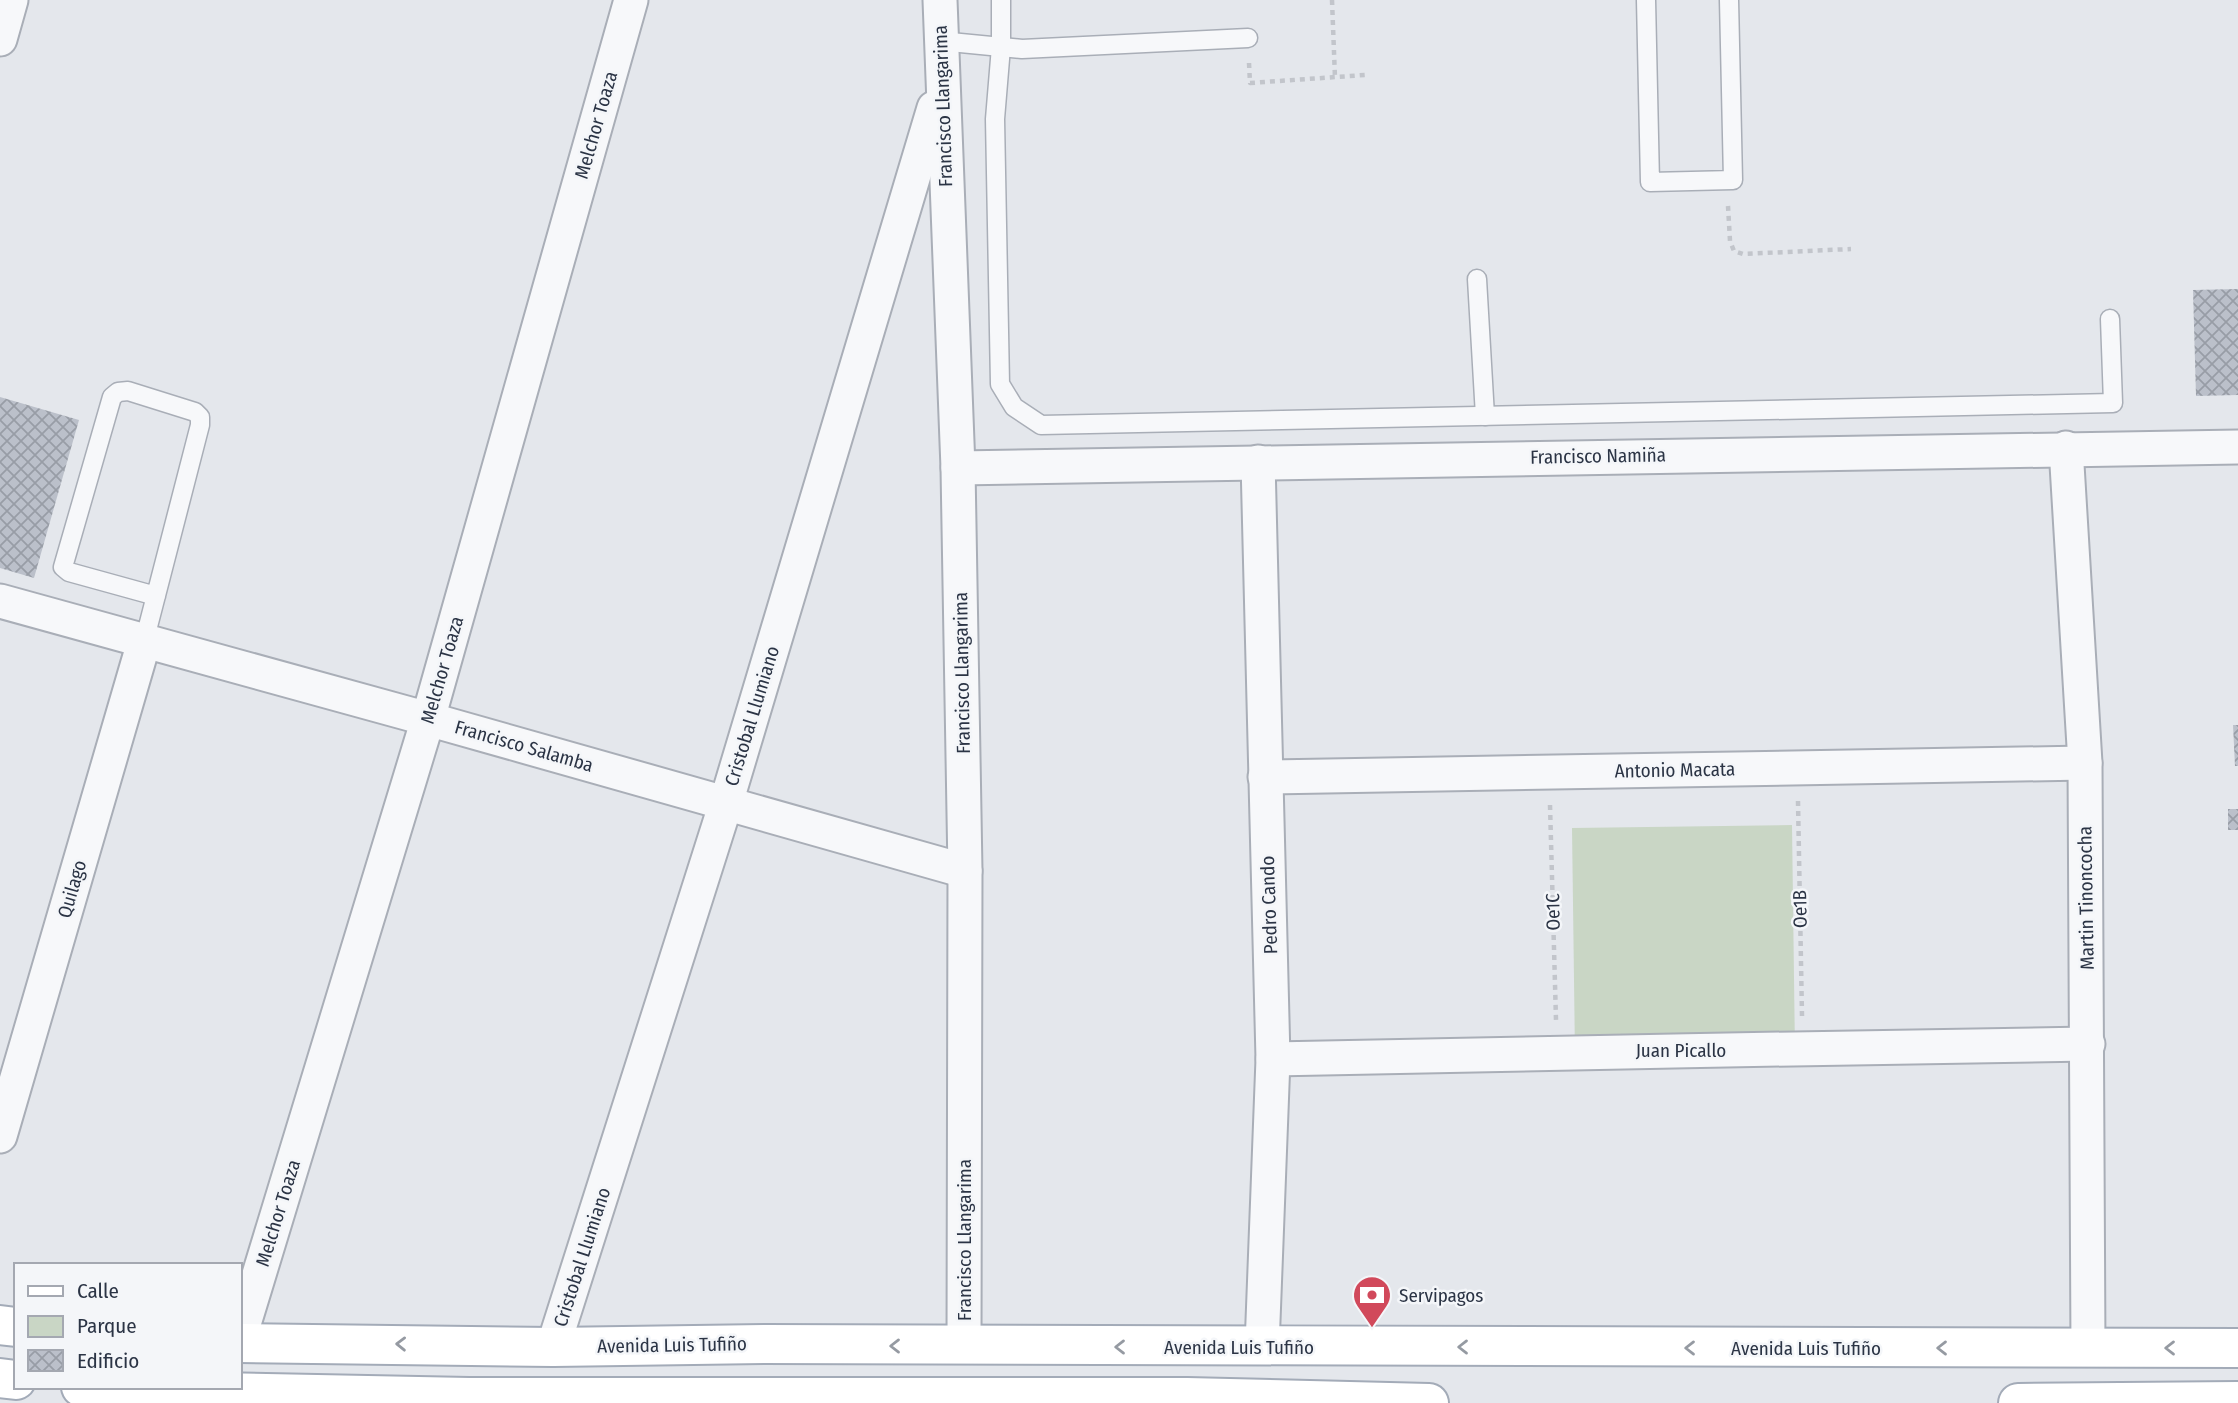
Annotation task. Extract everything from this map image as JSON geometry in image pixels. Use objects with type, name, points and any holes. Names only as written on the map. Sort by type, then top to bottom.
[{"type":"main road","name":"Avenida Luis Tufiño","points":[[242,1343],[553,1347],[764,1345],[2238,1349]]},
{"type":"main road","points":[[764,1345],[764,1395]]},
{"type":"main road","points":[[1187,1397],[1188,1347]]},
{"type":"main road","points":[[102,1392],[469,1400],[764,1395],[969,1400],[1187,1397],[1429,1403]]},
{"type":"main road","points":[[2018,1403],[2227,1402]]},
{"type":"street","points":[[0,39],[11,0]]},
{"type":"street","name":"Melchor Toaza","points":[[242,1330],[428,719],[631,0]]},
{"type":"street","name":"Francisco Llangarima","points":[[939,0],[958,468],[965,871],[964,1346]]},
{"type":"street","name":"Cristobal Llumiano","points":[[553,1347],[726,803],[942,82]]},
{"type":"street","name":"Francisco Namiña","points":[[958,468],[2238,447]]},
{"type":"street","name":"Martin Tinoncocha","points":[[2066,448],[2085,763],[2088,1348]]},
{"type":"street","name":"Pedro Cando","points":[[1258,462],[1273,1059],[1262,1347]]},
{"type":"street","name":"Francisco Salamba","points":[[0,601],[965,871]]},
{"type":"street","name":"Quilago","points":[[0,1136],[144,642]]},
{"type":"street","name":"Antonio Macata","points":[[1265,777],[2085,763]]},
{"type":"street","name":"Juan Picallo","points":[[1273,1059],[1556,1051],[1802,1050],[2088,1044]]},
{"type":"lane","points":[[1001,0],[1001,47],[995,119],[1000,384],[1014,407],[1041,425],[2113,402],[2110,319]]},
{"type":"lane","points":[[1646,0],[1650,181],[1733,180],[1729,0]]},
{"type":"lane","points":[[940,41],[1022,49],[1248,38]]},
{"type":"lane","points":[[1478,279],[1485,416]]},
{"type":"lane","points":[[144,642],[156,596],[200,425],[200,417],[195,412],[128,391],[118,392],[112,397],[63,567],[69,572],[156,596]]},
{"type":"path","points":[[1332,0],[1335,78]]},
{"type":"path","points":[[1250,82],[1365,75]]},
{"type":"path","points":[[1727,181],[1730,241],[1734,251],[1743,254],[1851,250]]},
{"type":"path","name":"Oe1B","points":[[1797,768],[1802,1050]]},
{"type":"path","name":"Oe1C","points":[[1550,772],[1556,1051]]},
{"type":"green space","points":[[1792,825],[1795,1053],[1575,1056],[1572,828]]},
{"type":"building","points":[[2238,289],[2238,395],[2196,396],[2193,290]]},
{"type":"building","points":[[0,397],[79,420],[34,578],[0,568]]},
{"type":"building","points":[[2233,725],[2238,725],[2238,766],[2235,766]]},
{"type":"building","points":[[2228,809],[2238,809],[2238,830],[2228,830]]},
{"type":"place","name":"Servipagos","points":[[1372,1329]]}]
